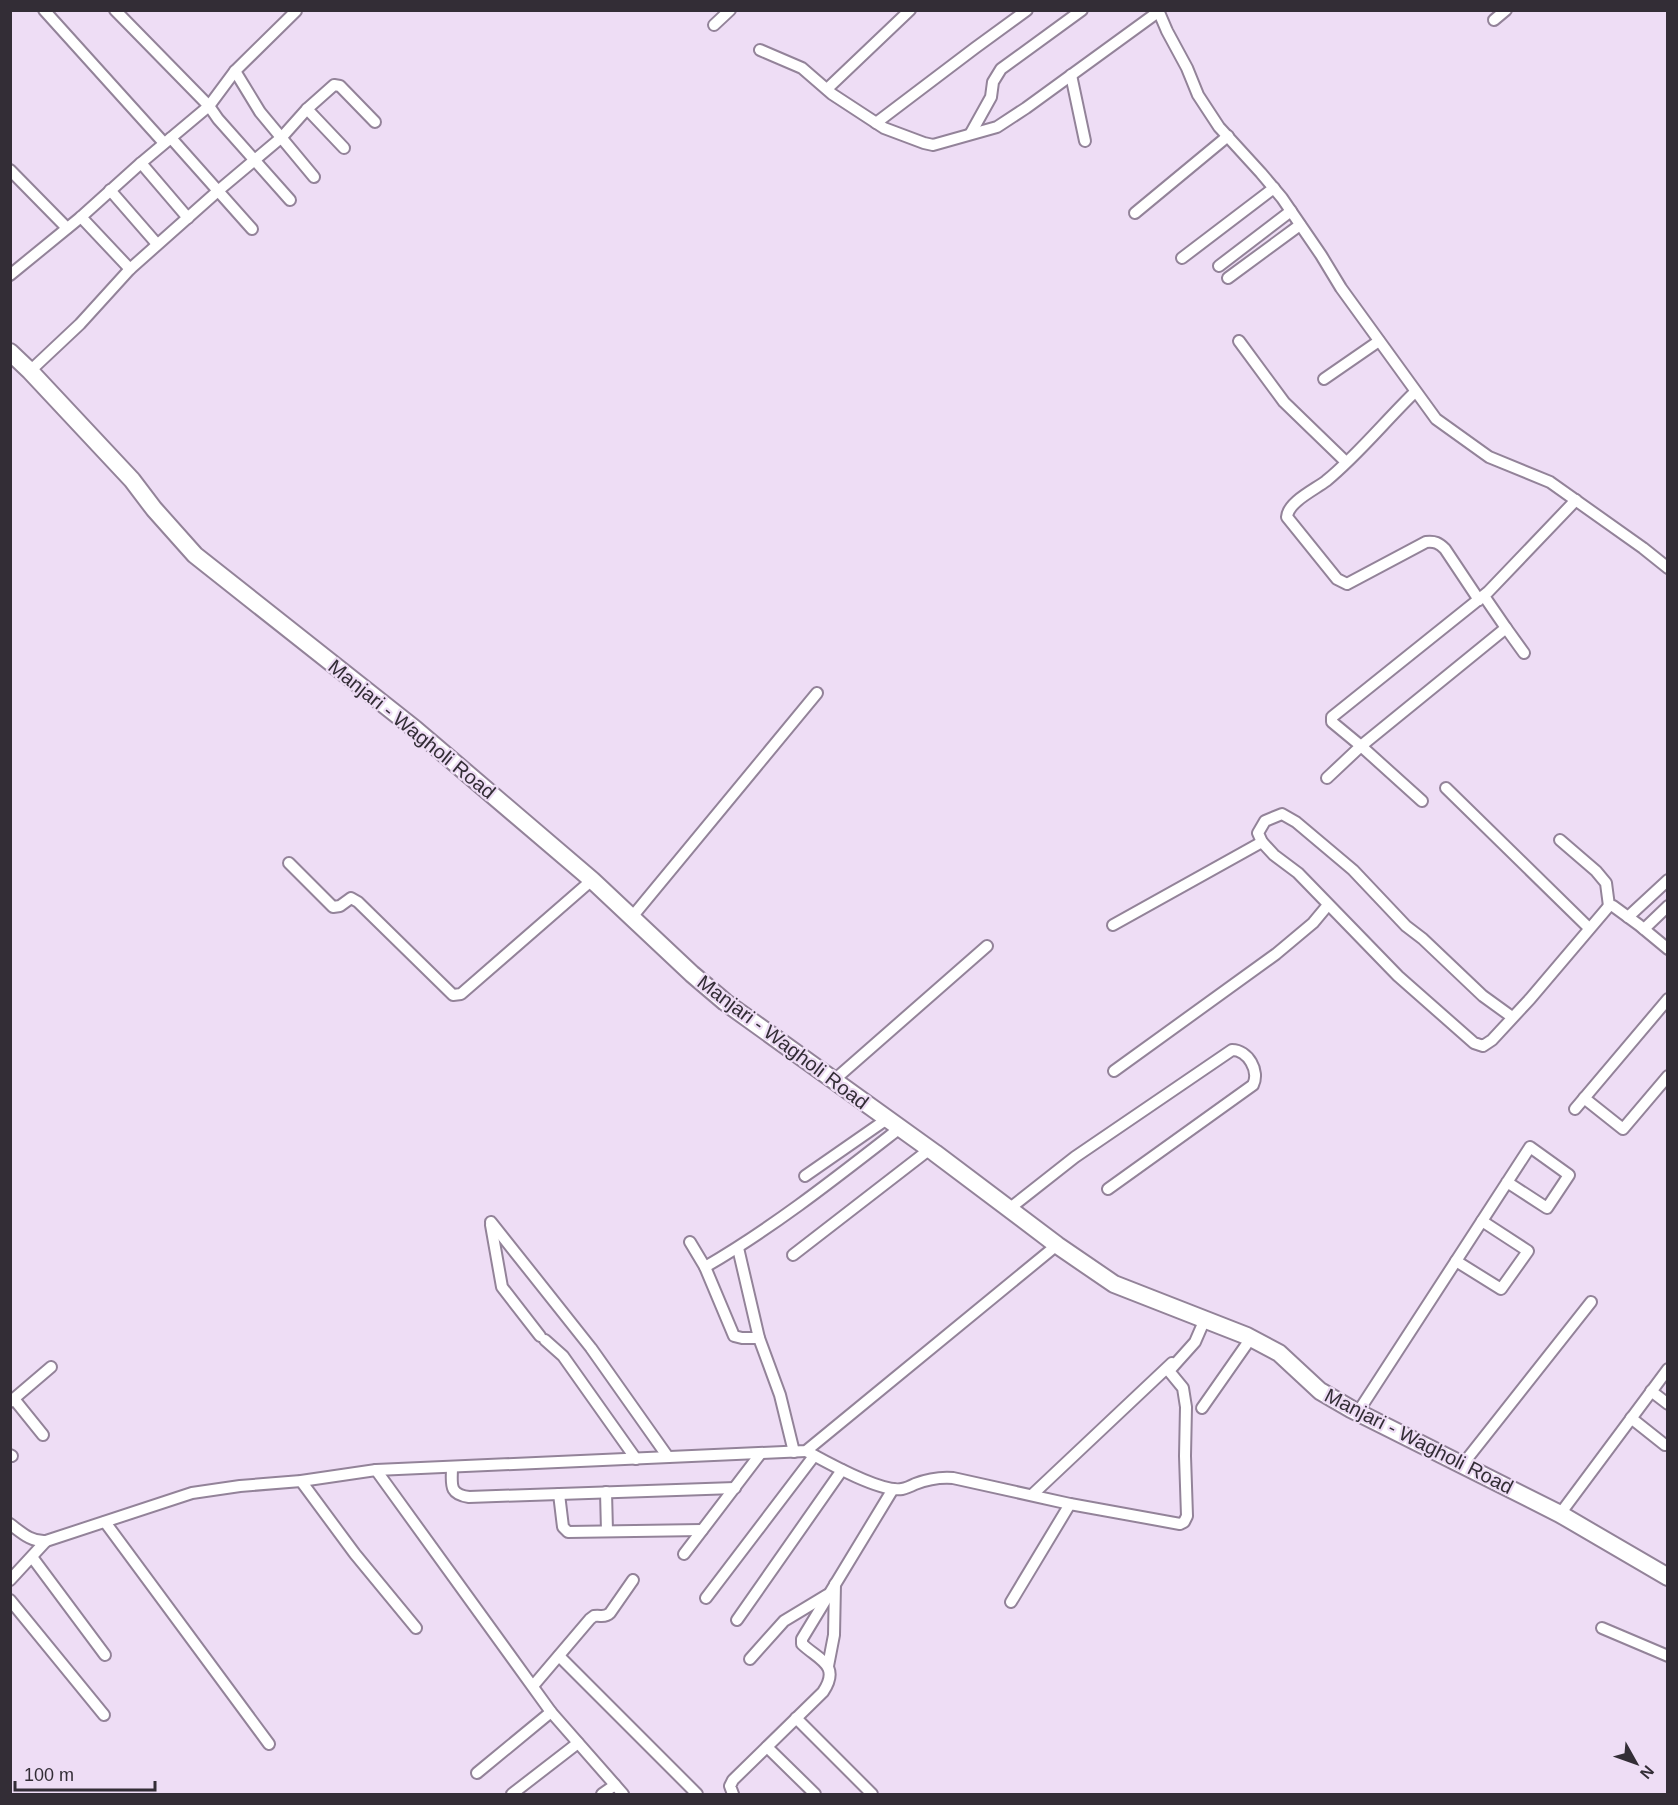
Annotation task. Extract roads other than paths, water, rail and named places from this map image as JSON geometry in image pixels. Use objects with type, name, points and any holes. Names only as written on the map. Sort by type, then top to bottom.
[{"type":"main road","name":"Manjari - Wagholi Road","points":[[10,352],[30,370],[132,480],[195,555],[415,729],[592,880],[725,1002],[930,1149],[1057,1245],[1114,1284],[1251,1338],[1279,1353],[1320,1390],[1358,1412],[1560,1514],[1668,1577]]},
{"type":"street","points":[[44,10],[167,140],[219,190],[252,229]]},
{"type":"street","points":[[115,10],[209,106],[291,200]]},
{"type":"street","points":[[714,25],[730,10]]},
{"type":"street","points":[[827,89],[910,10]]},
{"type":"street","points":[[876,123],[1027,10]]},
{"type":"street","points":[[971,133],[989,100],[993,82],[1001,69],[1082,10]]},
{"type":"street","points":[[1494,20],[1506,10]]},
{"type":"street","points":[[10,275],[209,106],[235,71],[296,11]]},
{"type":"street","points":[[760,50],[802,68],[858,112],[891,132],[933,145],[971,133],[997,128],[1158,11],[1198,94],[1219,127],[1274,188],[1341,288],[1436,419],[1489,457],[1550,483],[1668,568]]},
{"type":"street","points":[[235,71],[260,112],[314,177]]},
{"type":"street","points":[[1071,75],[1085,141]]},
{"type":"street","points":[[30,370],[80,324],[130,269],[282,137],[307,109],[334,85],[338,84],[375,122]]},
{"type":"street","points":[[307,109],[344,148]]},
{"type":"street","points":[[1135,213],[1228,136]]},
{"type":"street","points":[[141,163],[188,218]]},
{"type":"street","points":[[10,170],[67,228]]},
{"type":"street","points":[[1182,258],[1274,188]]},
{"type":"street","points":[[110,190],[157,244]]},
{"type":"street","points":[[1219,266],[1291,212]]},
{"type":"street","points":[[81,217],[130,269]]},
{"type":"street","points":[[1228,278],[1300,225]]},
{"type":"street","points":[[1239,341],[1284,402],[1346,462]]},
{"type":"street","points":[[1324,379],[1379,341]]},
{"type":"street","points":[[1415,392],[1346,462],[1313,491],[1291,505],[1287,517],[1343,584],[1347,584],[1426,542],[1434,541],[1440,544],[1524,652]]},
{"type":"street","points":[[1422,801],[1332,722],[1332,717],[1482,598],[1576,500]]},
{"type":"street","points":[[1327,778],[1361,746],[1506,628]]},
{"type":"street","points":[[632,916],[817,693]]},
{"type":"street","points":[[1446,788],[1589,928]]},
{"type":"street","points":[[1512,1017],[1483,996],[1423,939],[1406,926],[1353,870],[1296,822],[1282,814],[1264,821],[1258,833],[1262,842],[1274,855],[1298,873],[1398,976],[1474,1044],[1483,1046],[1492,1040],[1530,999],[1609,906],[1606,883],[1596,871],[1560,840]]},
{"type":"street","points":[[1113,925],[1262,842]]},
{"type":"street","points":[[289,862],[333,907],[351,898],[358,902],[453,995],[457,996],[592,880]]},
{"type":"street","points":[[1628,917],[1668,880]]},
{"type":"street","points":[[1114,1071],[1276,954],[1313,923],[1328,905]]},
{"type":"street","points":[[1609,906],[1613,906],[1668,949]]},
{"type":"street","points":[[1644,929],[1668,906]]},
{"type":"street","points":[[833,1081],[987,946]]},
{"type":"street","points":[[1575,1109],[1668,999]]},
{"type":"street","points":[[1009,1209],[1075,1157],[1232,1050],[1240,1050],[1246,1054],[1256,1072],[1256,1079],[1252,1085],[1108,1189]]},
{"type":"street","points":[[1584,1098],[1623,1129],[1668,1076]]},
{"type":"street","points":[[805,1176],[894,1124]]},
{"type":"street","points":[[705,1267],[738,1248],[831,1182],[894,1124]]},
{"type":"street","points":[[1358,1412],[1507,1182],[1530,1147],[1569,1175],[1547,1208],[1507,1182]]},
{"type":"street","points":[[793,1255],[930,1149]]},
{"type":"street","points":[[1456,1261],[1501,1289],[1528,1251],[1482,1221]]},
{"type":"street","points":[[636,1459],[563,1356],[543,1338],[502,1287],[491,1222],[591,1348],[668,1457]]},
{"type":"street","points":[[690,1242],[705,1267],[734,1335],[742,1338],[759,1338]]},
{"type":"street","points":[[706,1598],[810,1454],[1057,1245]]},
{"type":"street","points":[[738,1248],[759,1338],[780,1395],[794,1452]]},
{"type":"street","points":[[1462,1464],[1591,1302]]},
{"type":"street","points":[[10,1524],[32,1539],[46,1541],[192,1493],[376,1470],[794,1452],[810,1454],[855,1477],[893,1489],[903,1489],[923,1481],[945,1477],[1033,1494],[1070,1504],[1180,1524],[1186,1519],[1186,1407],[1183,1388],[1169,1371],[1195,1342],[1205,1319]]},
{"type":"street","points":[[1202,1408],[1251,1338]]},
{"type":"street","points":[[1033,1494],[1195,1342]]},
{"type":"street","points":[[43,1435],[12,1400],[51,1367]]},
{"type":"street","points":[[1560,1514],[1668,1369]]},
{"type":"street","points":[[1651,1391],[1668,1404]]},
{"type":"street","points":[[1631,1418],[1665,1445]]},
{"type":"street","points":[[684,1554],[761,1453]]},
{"type":"street","points":[[452,1467],[453,1491],[457,1495],[469,1497],[735,1488]]},
{"type":"street","points":[[376,1470],[551,1712],[623,1794]]},
{"type":"street","points":[[737,1620],[842,1470]]},
{"type":"street","points":[[301,1481],[416,1628]]},
{"type":"street","points":[[828,1666],[801,1641],[893,1489]]},
{"type":"street","points":[[606,1492],[607,1531]]},
{"type":"street","points":[[560,1494],[562,1522],[565,1530],[573,1532],[702,1530]]},
{"type":"street","points":[[1011,1602],[1070,1504]]},
{"type":"street","points":[[105,1522],[269,1744]]},
{"type":"street","points":[[10,1580],[46,1541]]},
{"type":"street","points":[[32,1557],[105,1655]]},
{"type":"street","points":[[533,1686],[594,1616],[603,1617],[610,1613],[633,1580]]},
{"type":"street","points":[[734,1794],[730,1786],[733,1780],[823,1692],[828,1684],[830,1671],[828,1666],[834,1635],[835,1584]]},
{"type":"street","points":[[750,1659],[784,1622],[829,1594]]},
{"type":"street","points":[[10,1600],[104,1715]]},
{"type":"street","points":[[1602,1628],[1668,1656]]},
{"type":"street","points":[[559,1656],[697,1794]]},
{"type":"street","points":[[477,1773],[551,1712]]},
{"type":"street","points":[[796,1718],[872,1794]]},
{"type":"street","points":[[512,1794],[578,1743]]},
{"type":"street","points":[[767,1747],[815,1794]]},
{"type":"street","points":[[602,1794],[615,1785]]}]
